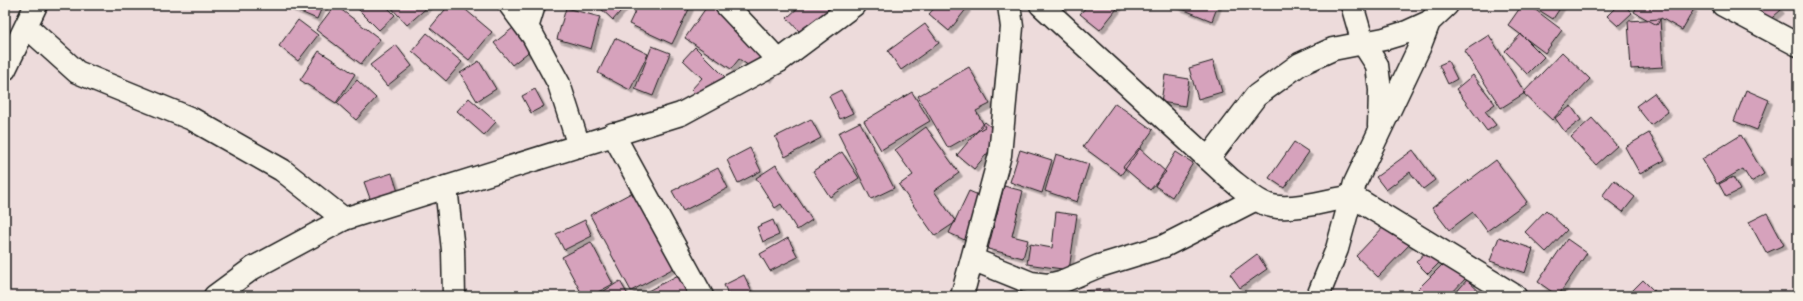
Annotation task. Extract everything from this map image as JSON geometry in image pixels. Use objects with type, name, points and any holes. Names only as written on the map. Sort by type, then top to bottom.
[{"type":"street","points":[[5,68],[36,5]]},
{"type":"street","points":[[510,5],[527,28],[559,84],[579,146]]},
{"type":"street","points":[[527,28],[534,5]]},
{"type":"street","points":[[726,5],[779,61]]},
{"type":"street","points":[[215,296],[253,268],[344,219],[681,114],[779,61],[854,5]]},
{"type":"street","points":[[962,296],[1000,155],[1012,27],[1009,5]]},
{"type":"street","points":[[1041,5],[1230,179],[1256,199],[1271,206],[1288,207],[1352,196],[1515,296]]},
{"type":"street","points":[[1352,5],[1363,43],[1377,65],[1380,90],[1379,135]]},
{"type":"street","points":[[1318,296],[1337,249],[1355,184],[1430,22],[1447,5]]},
{"type":"street","points":[[1723,5],[1798,45]]},
{"type":"street","points":[[1208,159],[1256,96],[1300,64],[1333,49],[1384,40],[1430,22]]},
{"type":"street","points":[[26,26],[77,72],[199,123],[282,170],[344,219]]},
{"type":"street","points":[[613,134],[702,296]]},
{"type":"street","points":[[446,187],[453,250],[454,296]]},
{"type":"street","points":[[972,259],[1031,283],[1048,285],[1061,282],[1099,266],[1164,246],[1256,199]]},
{"type":"building","points":[[284,5],[323,5],[317,19]]},
{"type":"building","points":[[335,5],[380,39],[361,64],[316,30]]},
{"type":"building","points":[[354,5],[385,5],[395,15],[379,30]]},
{"type":"building","points":[[389,5],[430,5],[407,25]]},
{"type":"building","points":[[449,5],[460,5],[492,32],[469,60],[430,28]]},
{"type":"building","points":[[597,5],[626,5],[613,20]]},
{"type":"building","points":[[638,5],[687,5],[690,7],[672,44],[629,24]]},
{"type":"building","points":[[708,5],[713,5],[785,54],[768,79],[739,59],[731,69],[685,38]]},
{"type":"building","points":[[801,5],[843,5],[810,43],[787,18]]},
{"type":"building","points":[[937,5],[964,5],[967,8],[949,31],[929,14]]},
{"type":"building","points":[[1088,5],[1120,5],[1100,30],[1080,14]]},
{"type":"building","points":[[1172,5],[1218,5],[1212,21]]},
{"type":"building","points":[[1522,5],[1529,5],[1562,30],[1545,53],[1508,25]]},
{"type":"building","points":[[1531,5],[1562,5],[1553,19]]},
{"type":"building","points":[[1618,5],[1624,5],[1632,13],[1618,26],[1607,16]]},
{"type":"building","points":[[1638,5],[1687,5],[1694,9],[1682,30],[1661,18],[1657,25],[1634,12]]},
{"type":"building","points":[[1751,5],[1776,5],[1781,10],[1766,23]]},
{"type":"building","points":[[566,8],[600,17],[591,49],[557,39]]},
{"type":"building","points":[[1660,19],[1663,67],[1631,69],[1628,21]]},
{"type":"building","points":[[298,20],[318,35],[298,61],[279,46]]},
{"type":"building","points":[[925,24],[939,43],[901,70],[888,51]]},
{"type":"building","points":[[513,28],[531,50],[512,65],[494,43]]},
{"type":"building","points":[[427,33],[462,62],[446,81],[412,51]]},
{"type":"building","points":[[1521,34],[1544,57],[1527,74],[1505,51]]},
{"type":"building","points":[[1489,35],[1525,93],[1501,108],[1464,51]]},
{"type":"building","points":[[615,38],[648,54],[630,90],[598,73]]},
{"type":"building","points":[[396,45],[412,66],[387,86],[370,65]]},
{"type":"building","points":[[652,46],[670,53],[653,96],[635,89]]},
{"type":"building","points":[[695,47],[729,81],[706,105],[691,90],[702,78],[683,60]]},
{"type":"building","points":[[319,51],[355,74],[336,103],[300,80]]},
{"type":"building","points":[[1562,52],[1590,79],[1552,120],[1523,93]]},
{"type":"building","points":[[479,61],[496,89],[477,101],[460,73]]},
{"type":"building","points":[[1213,61],[1222,92],[1198,99],[1189,68]]},
{"type":"building","points":[[1448,61],[1457,79],[1448,84],[1439,65]]},
{"type":"building","points":[[969,67],[990,104],[976,111],[985,127],[948,148],[918,96]]},
{"type":"building","points":[[1165,75],[1189,79],[1185,106],[1161,102]]},
{"type":"building","points":[[1473,75],[1495,104],[1485,111],[1496,125],[1487,131],[1456,89]]},
{"type":"building","points":[[357,80],[376,98],[356,120],[337,103]]},
{"type":"building","points":[[535,89],[544,106],[531,113],[522,96]]},
{"type":"building","points":[[841,90],[853,113],[840,119],[829,96]]},
{"type":"building","points":[[1746,90],[1769,100],[1757,130],[1734,121]]},
{"type":"building","points":[[912,92],[930,121],[881,150],[864,121]]},
{"type":"building","points":[[1654,93],[1668,112],[1651,125],[1636,106]]},
{"type":"building","points":[[469,98],[496,122],[484,135],[457,111]]},
{"type":"building","points":[[1115,103],[1153,130],[1121,175],[1083,147]]},
{"type":"building","points":[[1571,106],[1581,120],[1565,132],[1555,118]]},
{"type":"building","points":[[1592,118],[1617,146],[1596,165],[1571,137]]},
{"type":"building","points":[[811,119],[821,138],[785,157],[775,137]]},
{"type":"building","points":[[860,122],[894,188],[871,199],[838,133]]},
{"type":"building","points":[[985,122],[1002,136],[974,169],[957,155]]},
{"type":"building","points":[[926,127],[959,173],[934,191],[956,222],[935,236],[899,185],[913,175],[895,150]]},
{"type":"building","points":[[1649,133],[1665,160],[1640,174],[1625,147]]},
{"type":"building","points":[[1741,135],[1764,174],[1751,182],[1743,169],[1717,184],[1702,159]]},
{"type":"building","points":[[1294,142],[1309,152],[1284,188],[1269,178]]},
{"type":"building","points":[[750,148],[761,171],[738,183],[727,160]]},
{"type":"building","points":[[1139,148],[1166,172],[1150,190],[1123,167]]},
{"type":"building","points":[[1020,150],[1052,160],[1042,193],[1010,182]]},
{"type":"building","points":[[1413,150],[1435,180],[1423,189],[1410,172],[1386,190],[1376,177]]},
{"type":"building","points":[[842,152],[859,178],[830,197],[813,171]]},
{"type":"building","points":[[1176,152],[1193,163],[1172,197],[1155,186]]},
{"type":"building","points":[[1056,154],[1089,164],[1077,202],[1045,191]]},
{"type":"building","points":[[1496,160],[1527,202],[1487,231],[1473,212],[1449,230],[1432,208]]},
{"type":"building","points":[[776,165],[812,220],[797,230],[781,204],[775,208],[756,178]]},
{"type":"building","points":[[718,168],[728,188],[683,211],[672,191]]},
{"type":"building","points":[[392,173],[399,195],[372,204],[364,182]]},
{"type":"building","points":[[1733,177],[1740,190],[1726,197],[1719,184]]},
{"type":"building","points":[[1614,180],[1635,197],[1623,212],[1602,196]]},
{"type":"building","points":[[1004,186],[1023,191],[1012,236],[1028,240],[1023,258],[988,249]]},
{"type":"building","points":[[969,191],[988,199],[969,242],[949,233]]},
{"type":"building","points":[[633,192],[674,268],[631,291],[590,215]]},
{"type":"building","points":[[1546,210],[1567,230],[1546,252],[1525,232]]},
{"type":"building","points":[[1056,212],[1077,215],[1069,270],[1027,264],[1030,244],[1052,248]]},
{"type":"building","points":[[1767,213],[1784,245],[1766,253],[1749,222]]},
{"type":"building","points":[[585,220],[592,236],[564,250],[556,234]]},
{"type":"building","points":[[773,220],[779,235],[763,242],[757,227]]},
{"type":"building","points":[[1388,222],[1411,243],[1378,277],[1356,256]]},
{"type":"building","points":[[1499,237],[1533,249],[1525,273],[1490,261]]},
{"type":"building","points":[[788,238],[798,257],[770,271],[760,254]]},
{"type":"building","points":[[1567,239],[1587,253],[1558,296],[1538,282]]},
{"type":"building","points":[[591,242],[613,284],[598,292],[600,296],[583,296],[562,257]]},
{"type":"building","points":[[1430,247],[1442,260],[1428,274],[1416,262]]},
{"type":"building","points":[[1257,254],[1267,269],[1240,288],[1230,274]]},
{"type":"building","points":[[1448,259],[1466,278],[1449,296],[1411,296]]},
{"type":"building","points":[[684,272],[696,296],[648,296],[646,292]]},
{"type":"building","points":[[744,275],[752,292],[745,296],[729,296],[724,285]]},
{"type":"building","points":[[1467,280],[1484,296],[1453,296]]},
{"type":"building","points":[[1643,280],[1659,296],[1627,296]]},
{"type":"building","points":[[620,281],[628,295],[603,296],[601,293]]},
{"type":"building","points":[[1109,289],[1109,296],[1081,296],[1081,291]]}]
